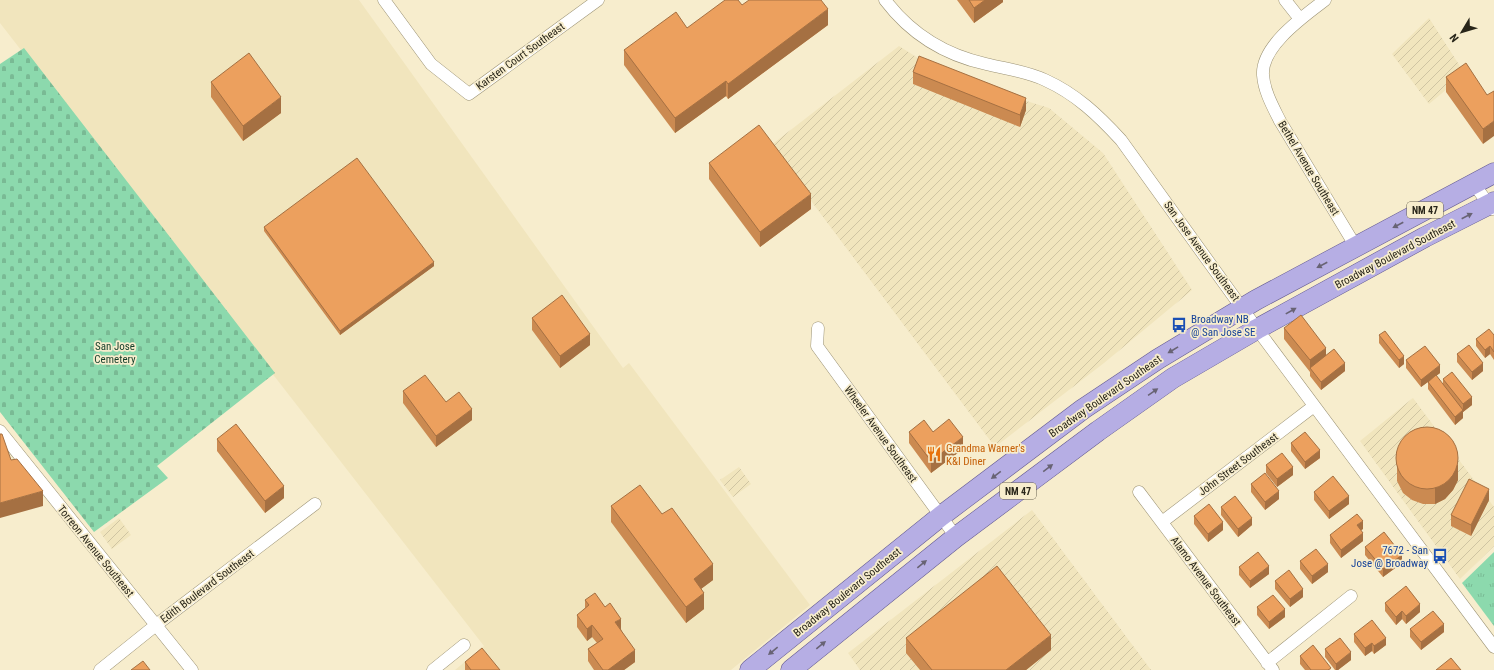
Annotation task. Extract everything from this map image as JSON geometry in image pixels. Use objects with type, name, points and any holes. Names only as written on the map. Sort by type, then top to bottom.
[{"type":"main road","name":"Broadway Boulevard Southeast","points":[[750,670],[941,516],[1083,409],[1158,359],[1242,308],[1494,174]]},
{"type":"main road","name":"Broadway Boulevard Southeast","points":[[791,670],[956,537],[1098,431],[1173,378],[1257,329],[1425,237],[1492,206]]},
{"type":"street","name":"Karsten Court Southeast","points":[[384,0],[431,64],[469,94],[598,0]]},
{"type":"street","name":"San Jose Avenue Southeast","points":[[885,0],[901,19],[932,44],[965,59],[1043,79],[1068,91],[1095,112],[1121,140],[1257,329],[1494,647]]},
{"type":"street","points":[[1285,0],[1300,19]]},
{"type":"street","name":"Bethel Avenue Southeast","points":[[1325,0],[1300,19],[1277,42],[1266,59],[1263,77],[1280,121],[1356,247]]},
{"type":"street","points":[[1474,184],[1492,206]]},
{"type":"street","name":"Wheeler Avenue Southeast","points":[[818,328],[817,346],[956,537]]},
{"type":"street","name":"John Street Southeast","points":[[1162,522],[1314,406]]},
{"type":"street","name":"Torreon Avenue Southeast","points":[[0,431],[192,670]]},
{"type":"street","name":"Alamo Avenue Southeast","points":[[1139,492],[1270,666]]},
{"type":"street","name":"Edith Boulevard Southeast","points":[[100,670],[156,625],[315,504]]},
{"type":"street","points":[[1270,666],[1351,596]]},
{"type":"street","points":[[433,670],[464,645]]},
{"type":"shaded area","points":[[0,0],[359,0],[623,368],[629,363],[810,605],[731,670],[455,670],[484,646],[0,23]]},
{"type":"shaded area","points":[[1429,18],[1465,74],[1429,104],[1392,54]]},
{"type":"shaded area","points":[[899,46],[948,77],[1049,108],[1103,153],[1192,290],[1104,363],[995,447],[770,146]]},
{"type":"shaded area","points":[[1413,398],[1494,507],[1494,546],[1460,579],[1360,441]]},
{"type":"shaded area","points":[[739,467],[751,484],[733,497],[720,480]]},
{"type":"shaded area","points":[[1032,510],[1151,670],[860,670],[848,653]]},
{"type":"shaded area","points":[[119,518],[131,535],[112,549],[100,532]]},
{"type":"green space","name":"San Jose Cemetery","points":[[24,48],[275,373],[157,466],[168,478],[94,532],[0,412],[0,64]]},
{"type":"green space","points":[[1494,552],[1494,626],[1462,583]]},
{"type":"building","points":[[725,0],[738,0],[742,5],[749,0],[821,0],[828,9],[728,84],[726,81],[675,118],[624,50],[676,12],[687,28]]},
{"type":"building","points":[[969,0],[985,0],[974,8]]},
{"type":"building","points":[[249,53],[281,97],[243,126],[211,82]]},
{"type":"building","points":[[919,56],[1026,98],[1020,115],[913,72]]},
{"type":"building","points":[[1466,63],[1487,95],[1494,91],[1494,121],[1483,129],[1446,77]]},
{"type":"building","points":[[759,125],[811,194],[760,232],[709,163]]},
{"type":"building","points":[[357,158],[434,262],[340,331],[264,227]]},
{"type":"building","points":[[562,295],[590,334],[560,356],[532,318]]},
{"type":"building","points":[[1301,315],[1326,348],[1310,360],[1284,328]]},
{"type":"building","points":[[1489,329],[1494,335],[1494,352],[1490,346],[1485,350],[1476,339]]},
{"type":"building","points":[[1385,331],[1404,356],[1399,360],[1379,335]]},
{"type":"building","points":[[1469,345],[1483,363],[1472,372],[1457,354]]},
{"type":"building","points":[[1425,346],[1440,365],[1421,380],[1406,360]]},
{"type":"building","points":[[1334,349],[1345,363],[1321,382],[1310,368]]},
{"type":"building","points":[[1452,372],[1472,397],[1463,404],[1443,379]]},
{"type":"building","points":[[425,375],[446,402],[459,392],[472,409],[436,436],[403,391]]},
{"type":"building","points":[[1436,375],[1463,410],[1455,417],[1428,382]]},
{"type":"building","points":[[949,419],[963,437],[931,461],[909,432],[924,420],[933,432]]},
{"type":"building","points":[[236,424],[284,486],[265,501],[217,439]]},
{"type":"building","points":[[1427,427],[1439,430],[1449,436],[1455,446],[1458,458],[1455,470],[1449,480],[1439,486],[1427,489],[1415,486],[1405,480],[1399,470],[1396,458],[1399,446],[1405,436],[1415,430]]},
{"type":"building","points":[[1305,432],[1320,450],[1305,462],[1291,443]]},
{"type":"building","points":[[0,434],[2,434],[11,460],[17,459],[43,491],[0,503]]},
{"type":"building","points":[[1282,453],[1293,467],[1277,479],[1266,465]]},
{"type":"building","points":[[1265,473],[1279,491],[1265,502],[1251,484]]},
{"type":"building","points":[[1333,476],[1349,496],[1329,511],[1314,492]]},
{"type":"building","points":[[1469,479],[1489,489],[1471,525],[1451,515]]},
{"type":"building","points":[[640,485],[662,514],[672,508],[713,564],[694,579],[704,593],[686,607],[611,506]]},
{"type":"building","points":[[1235,496],[1252,518],[1238,529],[1221,507]]},
{"type":"building","points":[[1209,504],[1223,522],[1208,534],[1194,516]]},
{"type":"building","points":[[1357,514],[1363,521],[1357,525],[1363,533],[1341,550],[1330,535]]},
{"type":"building","points":[[1384,532],[1402,555],[1383,569],[1365,547]]},
{"type":"building","points":[[1316,549],[1328,564],[1312,576],[1300,561]]},
{"type":"building","points":[[1258,552],[1269,566],[1250,581],[1239,567]]},
{"type":"building","points":[[997,566],[1051,635],[1006,670],[932,670],[906,638]]},
{"type":"building","points":[[1289,570],[1303,589],[1290,599],[1275,581]]},
{"type":"building","points":[[1406,586],[1420,604],[1406,616],[1402,611],[1396,617],[1385,603]]},
{"type":"building","points":[[595,593],[605,607],[610,603],[621,619],[615,622],[635,650],[608,670],[603,670],[588,649],[603,639],[592,625],[587,629],[577,615],[589,605],[585,600]]},
{"type":"building","points":[[1273,595],[1285,609],[1269,622],[1257,607]]},
{"type":"building","points":[[1433,611],[1444,624],[1421,642],[1410,629]]},
{"type":"building","points":[[1372,620],[1386,638],[1374,646],[1372,643],[1365,648],[1354,634]]},
{"type":"building","points":[[1340,638],[1351,652],[1336,664],[1325,649]]},
{"type":"building","points":[[1313,645],[1331,668],[1328,670],[1311,670],[1300,656]]},
{"type":"building","points":[[482,648],[500,670],[471,670],[465,662]]},
{"type":"building","points":[[1451,658],[1461,670],[1436,670]]},
{"type":"building","points":[[143,661],[150,670],[131,670]]},
{"type":"place","name":"Broadway NB @ San Jose SE","points":[[1179,325]]},
{"type":"place","name":"Grandma Warner's K&I Diner","points":[[934,454]]},
{"type":"place","name":"7672 - San Jose @ Broadway","points":[[1440,556]]}]
